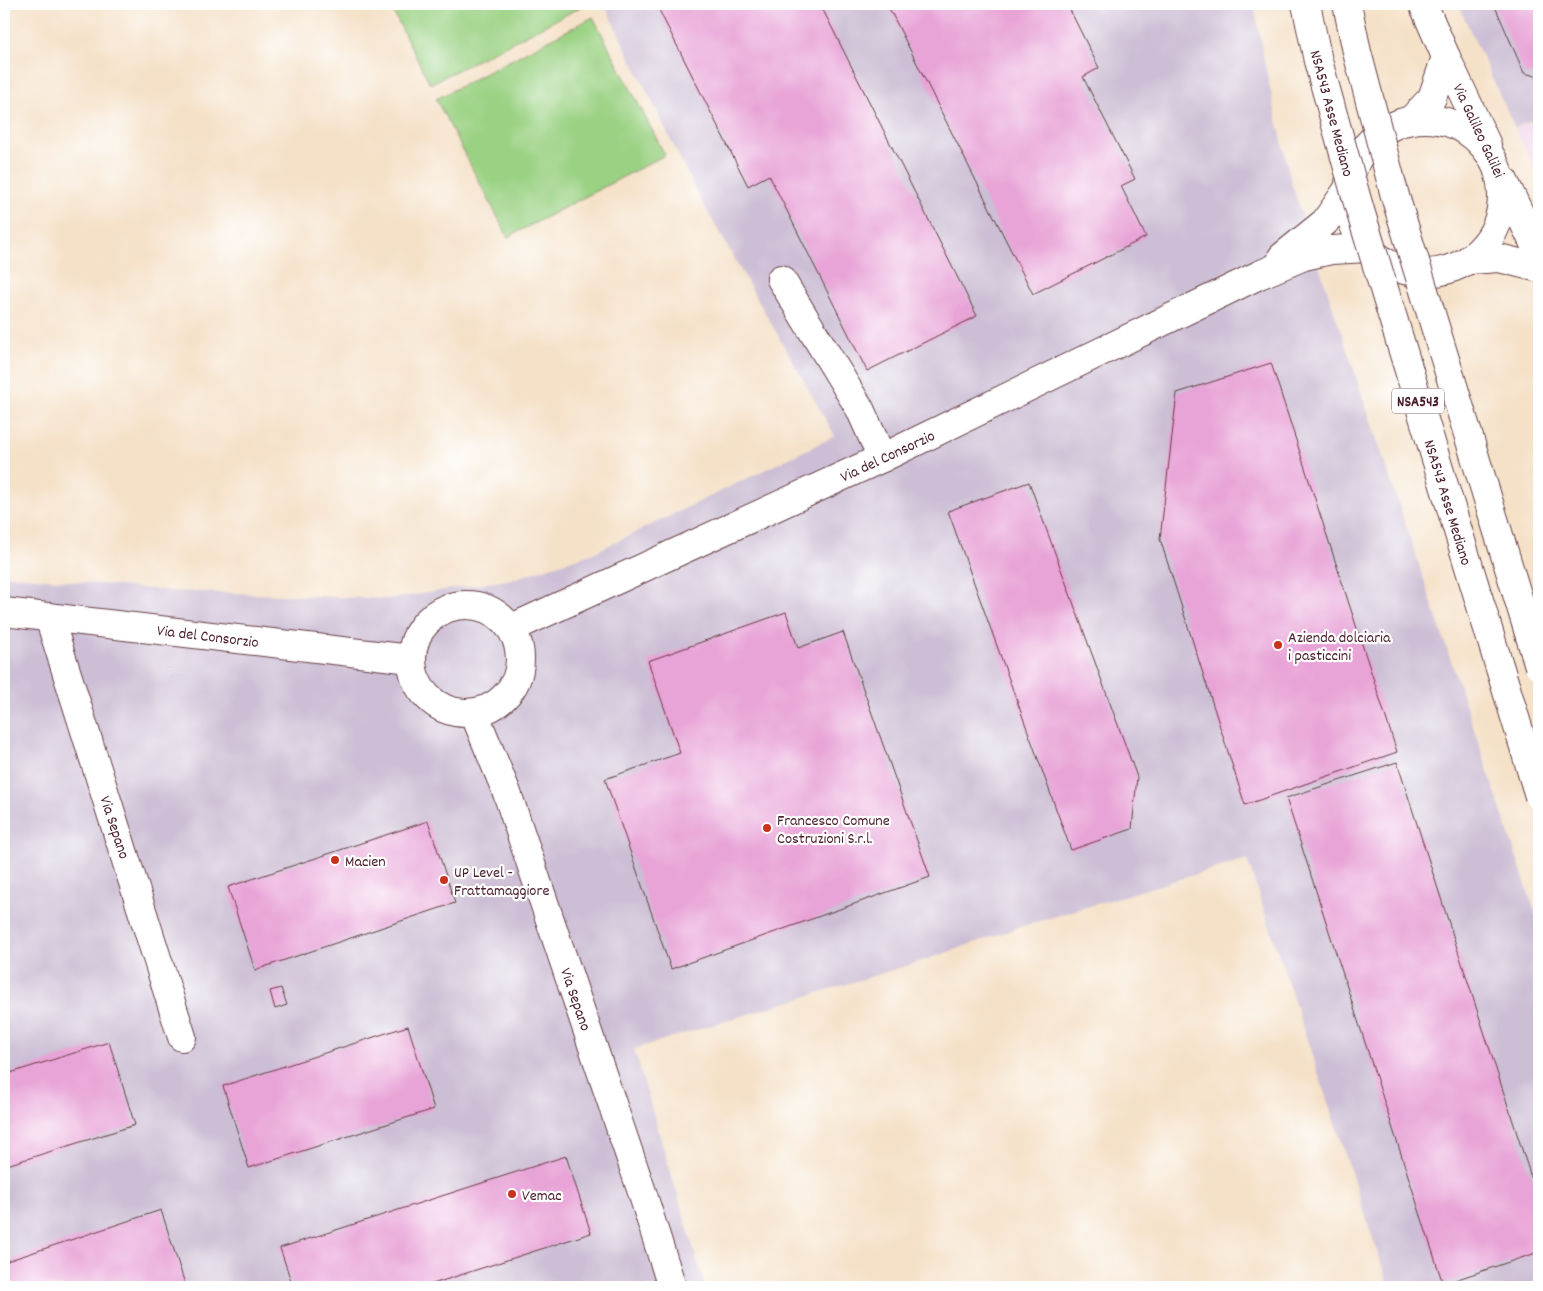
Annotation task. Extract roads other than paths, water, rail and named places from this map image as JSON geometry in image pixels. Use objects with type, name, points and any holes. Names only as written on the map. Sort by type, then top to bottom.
[{"type":"main road","name":"NSA543 Asse Mediano","points":[[1306,4],[1318,62],[1359,207],[1539,796]]},
{"type":"main road","name":"NSA543","points":[[1347,4],[1357,52],[1395,196],[1539,666]]},
{"type":"main road","name":"Via Galileo Galilei","points":[[1423,4],[1539,254]]},
{"type":"main road","name":"Via del Consorzio","points":[[1412,119],[1432,98],[1446,57]]},
{"type":"main road","name":"Via del Consorzio","points":[[1412,119],[1439,119],[1463,128],[1484,144],[1497,166],[1503,193],[1500,219],[1488,242],[1470,260],[1447,271],[1422,274],[1398,269],[1376,257],[1360,238],[1350,215],[1348,190],[1354,165],[1367,144],[1388,128],[1412,119]]},
{"type":"main road","name":"Via del Consorzio","points":[[1259,275],[1325,222],[1348,190]]},
{"type":"main road","name":"Via del Consorzio","points":[[512,628],[882,458],[1259,275],[1304,256],[1331,250],[1369,248]]},
{"type":"main road","name":"Via del Consorzio","points":[[1470,260],[1499,258],[1539,268]]},
{"type":"main road","points":[[781,279],[860,409],[882,458]]},
{"type":"main road","points":[[468,604],[485,607],[500,615],[512,628],[519,645],[521,663],[516,681],[506,696],[491,707],[474,713],[455,712],[438,706],[424,693],[415,677],[412,659],[414,642],[422,626],[435,614],[451,606],[468,604]]},
{"type":"main road","name":"Via del Consorzio","points":[[4,612],[412,659]]},
{"type":"main road","name":"Via Sepano","points":[[49,617],[182,1037]]},
{"type":"main road","name":"Via Sepano","points":[[474,713],[507,793],[642,1192],[672,1287]]},
{"type":"place","name":"Azienda dolciaria i pasticcini","points":[[1278,645]]},
{"type":"place","name":"Francesco Comune Costruzioni S.r.l.","points":[[767,828]]},
{"type":"place","name":"Macien","points":[[335,860]]},
{"type":"place","name":"UP Level - Frattamaggiore","points":[[444,880]]},
{"type":"place","name":"Vemac","points":[[512,1194]]}]
